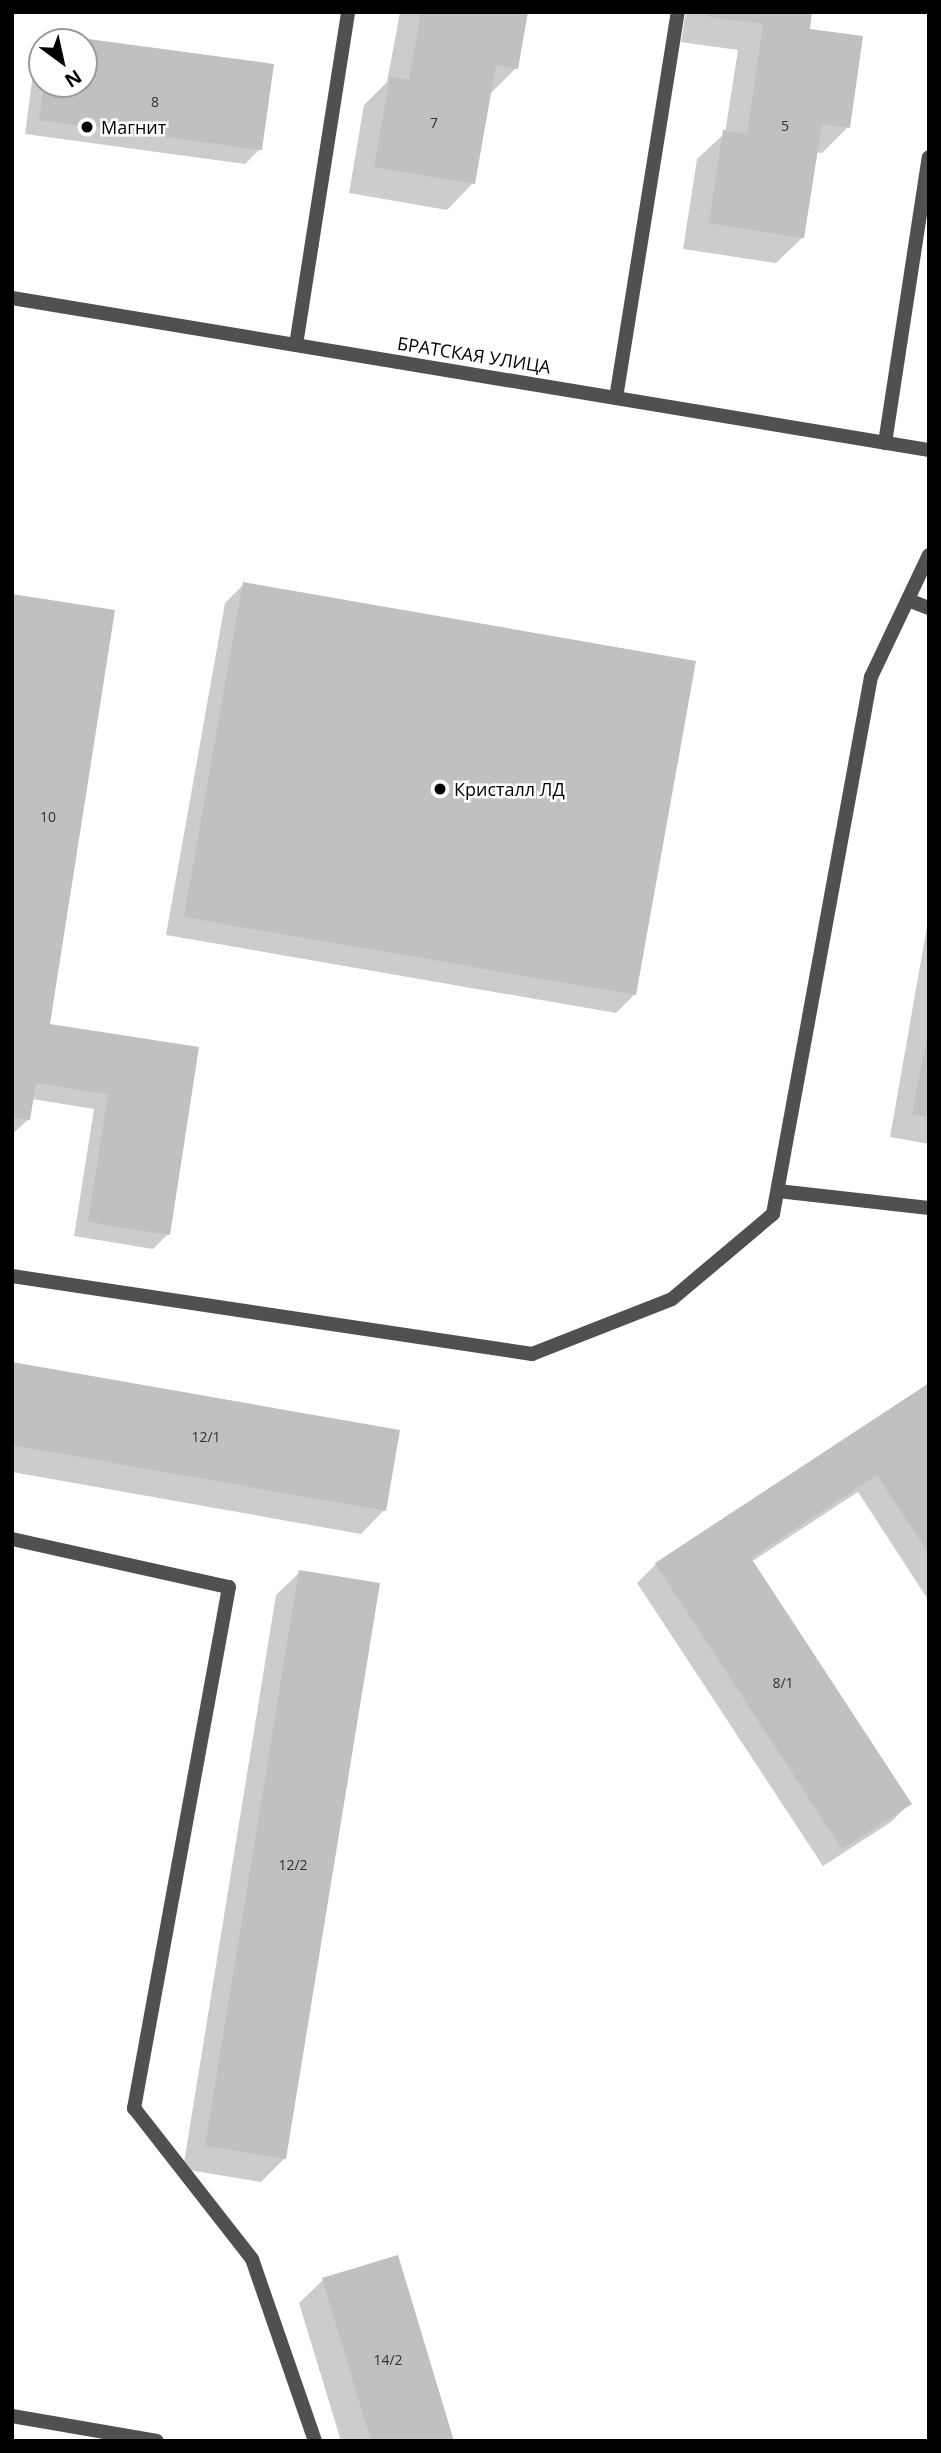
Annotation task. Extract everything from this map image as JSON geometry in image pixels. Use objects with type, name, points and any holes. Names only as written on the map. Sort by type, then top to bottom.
[{"type":"street","points":[[296,345],[348,12]]},
{"type":"street","points":[[615,398],[678,12]]},
{"type":"street","points":[[885,443],[929,157]]},
{"type":"street","name":"БРАТСКАЯ УЛИЦА","points":[[12,298],[929,450]]},
{"type":"street","points":[[12,1276],[532,1354],[672,1299],[773,1214],[871,677],[929,555]]},
{"type":"street","points":[[908,600],[929,608]]},
{"type":"street","points":[[778,1191],[929,1208]]},
{"type":"street","points":[[12,1539],[229,1587],[134,2108],[252,2259],[314,2441]]},
{"type":"street","points":[[12,2416],[157,2441]]},
{"type":"building","points":[[421,12],[528,12],[518,69],[496,65],[475,184],[374,167],[390,77],[409,80]]},
{"type":"building","points":[[707,12],[812,12],[810,29],[863,36],[850,128],[822,124],[804,238],[709,223],[723,130],[747,134],[763,24],[707,16]]},
{"type":"building","points":[[98,40],[274,64],[262,150],[39,120],[42,98],[98,98]]},
{"type":"building","name":"Кристалл ЛД","points":[[243,582],[696,661],[636,995],[184,917]]},
{"type":"building","points":[[12,594],[115,610],[50,1024],[199,1047],[170,1235],[88,1222],[108,1094],[36,1083],[30,1120],[12,1118]]},
{"type":"building","points":[[929,1027],[929,1117],[912,1114]]},
{"type":"building","points":[[12,1362],[400,1430],[386,1511],[12,1445]]},
{"type":"building","points":[[929,1383],[929,1554],[877,1475],[751,1558],[912,1804],[842,1849],[655,1563]]},
{"type":"building","points":[[299,1570],[380,1583],[286,2159],[205,2146]]},
{"type":"building","points":[[398,2255],[454,2441],[371,2441],[322,2278]]},
{"type":"place","name":"Магнит","points":[[87,127]]},
{"type":"place","name":"Кристалл ЛД","points":[[440,789]]}]
